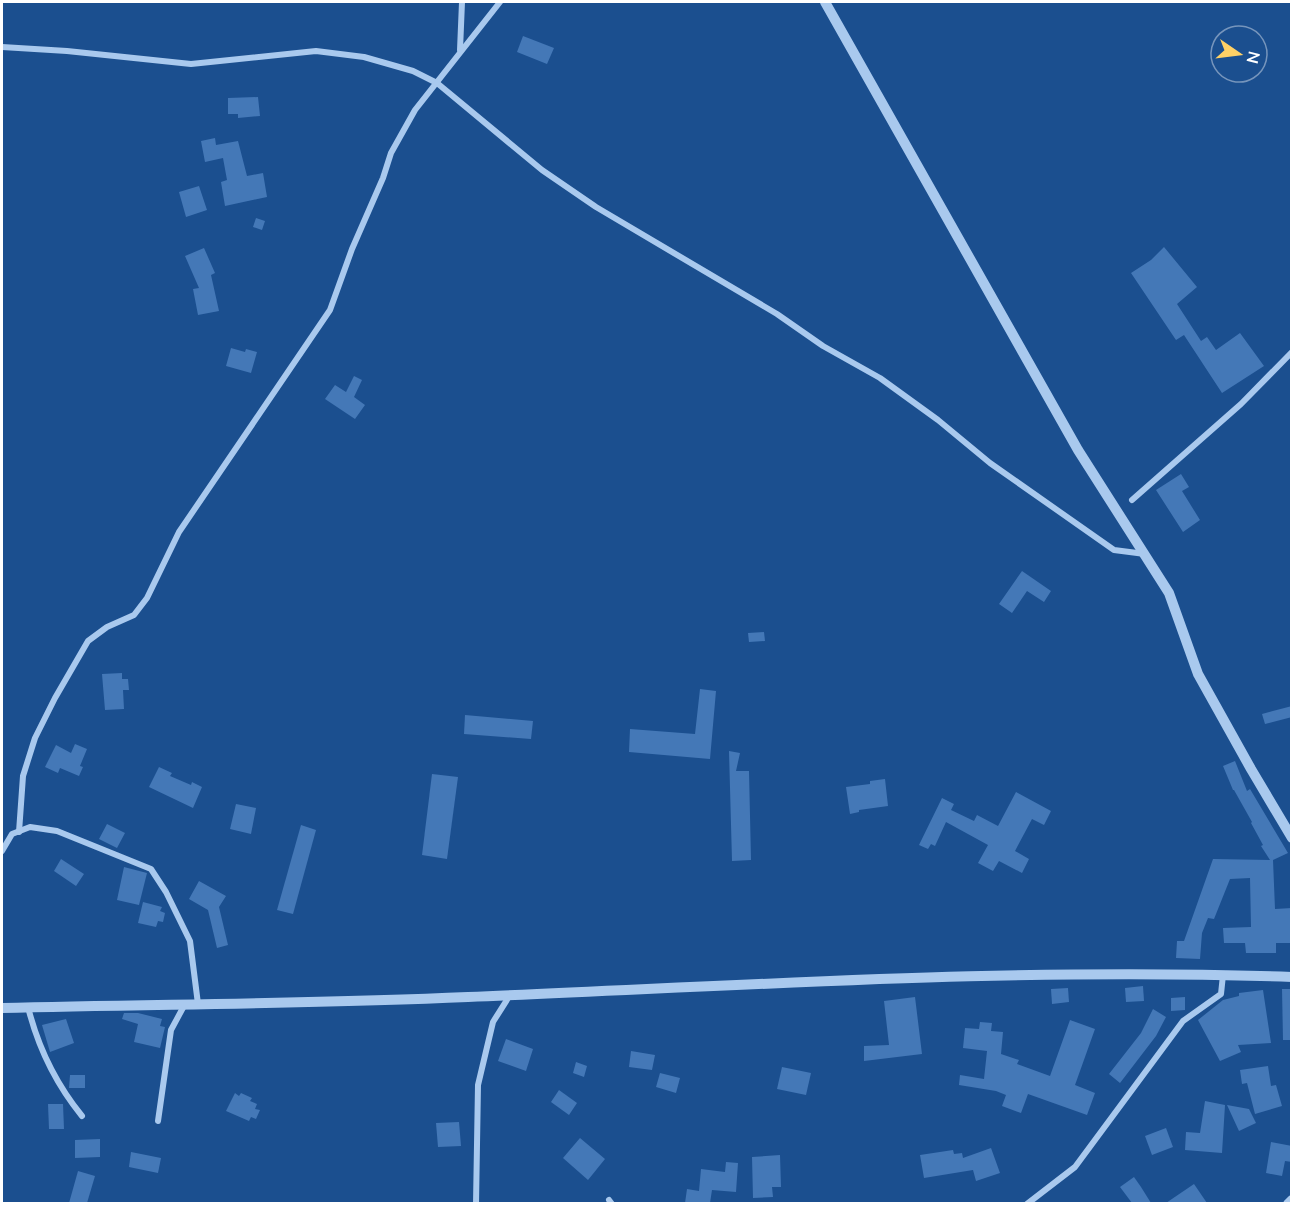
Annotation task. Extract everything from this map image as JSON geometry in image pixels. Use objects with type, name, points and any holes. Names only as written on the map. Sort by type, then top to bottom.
[{"type":"street","points":[[460,50],[462,2]]},
{"type":"street","points":[[19,832],[23,776],[35,738],[88,641],[107,627],[134,615],[147,598],[179,532],[330,310],[391,153],[415,110],[500,2]]},
{"type":"street","points":[[825,2],[1078,450],[1169,593],[1198,674],[1292,838]]},
{"type":"street","points":[[2,47],[67,51],[191,64],[316,51],[364,57],[413,71],[437,83],[542,170],[596,207],[777,314],[823,346],[880,378],[938,420],[990,463],[1114,550],[1146,554]]},
{"type":"street","points":[[1132,500],[1241,405],[1292,352]]},
{"type":"street","points":[[2,851],[12,834],[30,827],[57,831],[151,869],[166,892],[190,941],[198,1004]]},
{"type":"street","points":[[2,1008],[510,995],[784,982],[1093,974],[1292,977]]},
{"type":"street","points":[[1027,1203],[1075,1167],[1183,1021],[1221,994],[1223,975]]},
{"type":"street","points":[[476,1203],[478,1085],[493,1022],[510,995]]},
{"type":"street","points":[[158,1120],[171,1030],[186,1004]]},
{"type":"street","points":[[28,1007],[33,1027],[52,1071],[82,1116]]},
{"type":"street","points":[[1288,1203],[1292,1200]]},
{"type":"building","points":[[523,36],[554,48],[547,64],[517,52]]},
{"type":"building","points":[[258,97],[260,116],[238,118],[238,114],[228,114],[228,98]]},
{"type":"building","points":[[215,138],[216,145],[238,141],[247,176],[263,173],[267,197],[225,206],[221,182],[227,180],[223,158],[205,162],[201,141]]},
{"type":"building","points":[[199,186],[207,210],[186,217],[179,192]]},
{"type":"building","points":[[256,218],[265,221],[262,230],[253,227]]},
{"type":"building","points":[[1164,247],[1197,287],[1177,304],[1201,341],[1207,337],[1216,350],[1240,333],[1264,366],[1222,393],[1184,335],[1176,340],[1131,273],[1151,260]]},
{"type":"building","points":[[204,248],[215,273],[211,275],[219,311],[198,315],[193,289],[199,288],[185,256]]},
{"type":"building","points":[[231,348],[245,352],[246,349],[257,352],[251,373],[226,366]]},
{"type":"building","points":[[354,376],[362,380],[354,397],[365,405],[355,419],[325,399],[335,385],[346,392]]},
{"type":"building","points":[[1181,474],[1189,487],[1182,491],[1200,520],[1183,532],[1156,490]]},
{"type":"building","points":[[1022,571],[1051,591],[1044,602],[1027,591],[1012,613],[999,604]]},
{"type":"building","points":[[764,632],[765,641],[749,642],[748,633]]},
{"type":"building","points":[[122,673],[122,679],[128,679],[129,690],[123,690],[124,709],[105,710],[102,674]]},
{"type":"building","points":[[700,689],[716,691],[710,759],[629,752],[630,729],[695,734]]},
{"type":"building","points":[[1292,706],[1292,717],[1265,724],[1262,714]]},
{"type":"building","points":[[465,715],[533,721],[531,739],[464,734]]},
{"type":"building","points":[[75,744],[87,749],[80,766],[83,767],[79,776],[60,768],[58,773],[45,767],[56,745],[71,753]]},
{"type":"building","points":[[729,751],[740,753],[736,771],[749,771],[751,860],[732,861]]},
{"type":"building","points":[[1235,761],[1247,791],[1250,789],[1288,853],[1273,860],[1275,909],[1292,908],[1292,943],[1276,943],[1276,953],[1246,953],[1245,943],[1224,943],[1223,928],[1251,927],[1250,878],[1230,879],[1214,919],[1208,918],[1202,933],[1200,959],[1176,958],[1177,941],[1184,941],[1213,859],[1270,860],[1223,766]]},
{"type":"building","points":[[159,767],[172,773],[170,776],[202,787],[193,808],[149,787]]},
{"type":"building","points":[[432,774],[458,777],[447,859],[422,855]]},
{"type":"building","points":[[885,779],[888,806],[859,810],[859,812],[850,814],[846,787],[870,784],[870,781]]},
{"type":"building","points":[[1016,792],[1051,811],[1044,825],[1032,819],[1015,851],[1029,859],[1022,873],[999,861],[993,871],[978,863],[988,845],[946,822],[935,846],[931,844],[928,849],[919,845],[942,798],[954,804],[951,810],[974,821],[977,815],[998,826]]},
{"type":"building","points":[[236,804],[256,808],[251,834],[230,829]]},
{"type":"building","points":[[107,824],[125,833],[117,848],[99,839]]},
{"type":"building","points":[[301,825],[316,830],[293,914],[277,910]]},
{"type":"building","points":[[61,859],[84,874],[76,886],[54,871]]},
{"type":"building","points":[[124,867],[147,873],[139,905],[117,900]]},
{"type":"building","points":[[199,881],[226,896],[219,907],[228,945],[217,948],[208,910],[189,899]]},
{"type":"building","points":[[143,902],[162,907],[160,911],[165,913],[163,922],[158,921],[156,927],[138,923]]},
{"type":"building","points":[[1143,986],[1144,1001],[1126,1002],[1125,988]]},
{"type":"building","points":[[1068,988],[1069,1002],[1052,1004],[1051,989]]},
{"type":"building","points":[[1282,989],[1292,989],[1292,1040],[1283,1040]]},
{"type":"building","points":[[1263,990],[1271,1043],[1238,1045],[1241,1052],[1220,1061],[1198,1020],[1223,1000],[1239,996],[1239,993]]},
{"type":"building","points":[[915,997],[922,1054],[864,1061],[864,1046],[889,1045],[884,1001]]},
{"type":"building","points":[[1185,997],[1185,1010],[1171,1011],[1171,998]]},
{"type":"building","points":[[1153,1009],[1166,1017],[1156,1036],[1120,1083],[1109,1074],[1141,1033]]},
{"type":"building","points":[[124,1013],[138,1013],[162,1019],[160,1026],[165,1027],[160,1048],[134,1042],[138,1024],[122,1019]]},
{"type":"building","points":[[66,1019],[74,1043],[50,1052],[42,1025]]},
{"type":"building","points":[[1070,1020],[1095,1029],[1075,1085],[1095,1093],[1087,1115],[1028,1094],[1021,1113],[1002,1106],[1006,1095],[996,1091],[959,1085],[960,1075],[984,1079],[987,1051],[963,1048],[965,1028],[979,1029],[980,1022],[992,1023],[991,1031],[1003,1032],[1001,1054],[1019,1060],[1017,1064],[1050,1076]]},
{"type":"building","points":[[506,1039],[533,1049],[526,1071],[498,1061]]},
{"type":"building","points":[[631,1051],[655,1055],[652,1070],[629,1067]]},
{"type":"building","points":[[576,1062],[587,1066],[584,1077],[573,1073]]},
{"type":"building","points":[[1268,1066],[1271,1086],[1276,1085],[1282,1106],[1255,1114],[1247,1083],[1242,1084],[1240,1070]]},
{"type":"building","points":[[782,1067],[811,1073],[806,1095],[777,1089]]},
{"type":"building","points":[[660,1073],[680,1078],[676,1093],[656,1087]]},
{"type":"building","points":[[70,1075],[85,1075],[85,1088],[69,1088]]},
{"type":"building","points":[[559,1090],[577,1103],[569,1115],[551,1102]]},
{"type":"building","points":[[235,1093],[252,1098],[250,1101],[257,1104],[255,1109],[260,1110],[256,1119],[251,1117],[249,1121],[226,1111]]},
{"type":"building","points":[[1205,1101],[1225,1105],[1222,1153],[1185,1150],[1186,1132],[1200,1133]]},
{"type":"building","points":[[48,1104],[63,1104],[64,1129],[49,1129]]},
{"type":"building","points":[[1227,1105],[1249,1109],[1256,1123],[1239,1131]]},
{"type":"building","points":[[459,1122],[461,1146],[438,1147],[436,1123]]},
{"type":"building","points":[[1166,1128],[1173,1147],[1152,1155],[1145,1136]]},
{"type":"building","points":[[580,1138],[605,1159],[588,1180],[563,1158]]},
{"type":"building","points":[[100,1139],[100,1157],[75,1158],[75,1140]]},
{"type":"building","points":[[1271,1142],[1292,1146],[1292,1162],[1285,1161],[1282,1176],[1266,1173]]},
{"type":"building","points":[[991,1148],[1000,1173],[976,1181],[973,1170],[924,1178],[920,1155],[953,1150],[954,1154],[962,1153],[963,1158]]},
{"type":"building","points":[[131,1152],[161,1158],[158,1173],[129,1167]]},
{"type":"building","points":[[780,1155],[781,1187],[772,1187],[773,1197],[753,1198],[752,1157]]},
{"type":"building","points":[[726,1162],[738,1163],[736,1192],[712,1190],[710,1203],[685,1203],[687,1189],[699,1191],[701,1169],[725,1172]]},
{"type":"building","points":[[78,1171],[95,1176],[87,1203],[69,1203]]},
{"type":"building","points":[[1134,1177],[1151,1203],[1132,1203],[1120,1187]]},
{"type":"building","points":[[1194,1184],[1207,1203],[1166,1203]]}]
